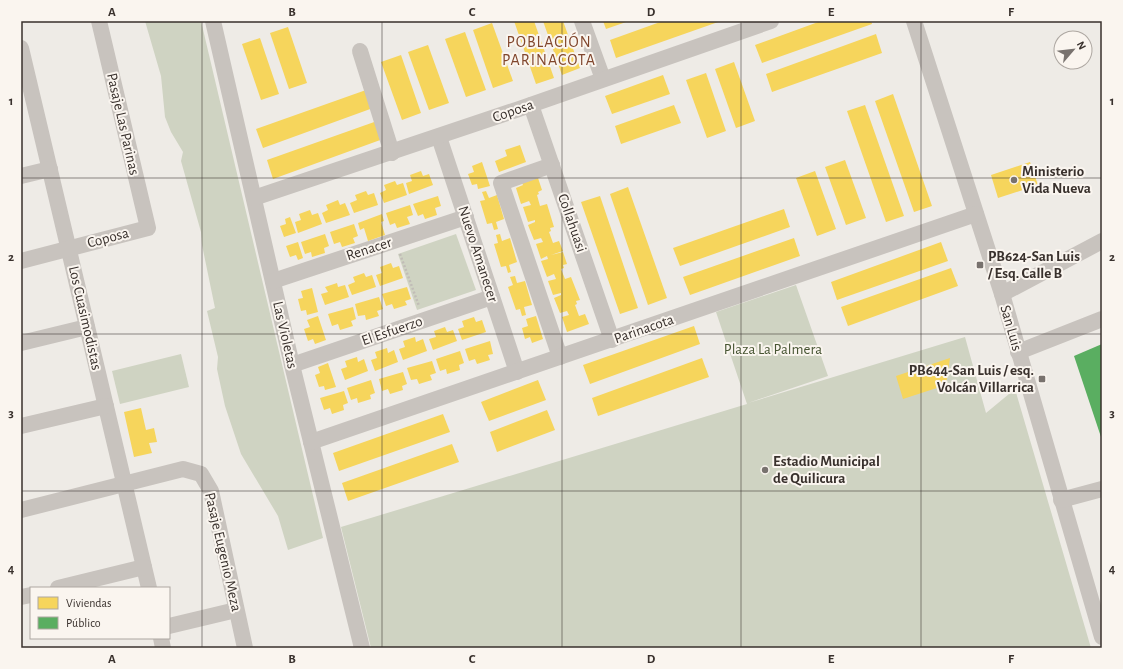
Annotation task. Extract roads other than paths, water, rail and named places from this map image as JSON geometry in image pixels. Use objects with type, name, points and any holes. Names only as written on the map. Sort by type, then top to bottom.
[{"type":"street","name":"Pasaje Las Parinas","points":[[99,21],[148,228]]},
{"type":"street","name":"Las Violetas","points":[[212,21],[292,365],[362,648]]},
{"type":"street","points":[[582,21],[603,79]]},
{"type":"street","name":"Coposa","points":[[254,198],[439,137],[772,21]]},
{"type":"street","name":"San Luis","points":[[914,21],[1002,294],[1102,637]]},
{"type":"street","name":"Los Cuasimodistas","points":[[21,48],[26,89],[50,169],[149,587]]},
{"type":"street","points":[[360,51],[392,153]]},
{"type":"street","name":"Collahuasi","points":[[531,105],[612,340]]},
{"type":"street","name":"Nuevo Amanecer","points":[[439,137],[517,372]]},
{"type":"street","points":[[552,165],[501,183],[560,358]]},
{"type":"street","points":[[21,176],[50,169]]},
{"type":"street","name":"Parinacota","points":[[311,442],[560,358],[976,214]]},
{"type":"street","name":"Renacer","points":[[273,281],[466,217]]},
{"type":"street","name":"Coposa","points":[[21,261],[148,228]]},
{"type":"street","points":[[1002,294],[1102,241]]},
{"type":"street","name":"El Esfuerzo","points":[[292,365],[492,297]]},
{"type":"street","points":[[1018,352],[1102,319]]},
{"type":"street","points":[[21,343],[87,327]]},
{"type":"street","points":[[21,426],[106,406]]},
{"type":"street","name":"Pasaje Eugenio Meza","points":[[21,510],[184,469],[201,474],[211,490],[245,648]]},
{"type":"street","points":[[1061,500],[1102,489]]},
{"type":"street","points":[[62,587],[144,567]]},
{"type":"street","points":[[170,626],[236,610]]},
{"type":"place","name":"Ministerio Vida Nueva","points":[[1014,180]]},
{"type":"place","name":"PB624-San Luis / Esq. Calle B","points":[[980,265]]},
{"type":"place","name":"PB644-San Luis / esq. Volcán Villarrica","points":[[1042,379]]},
{"type":"place","name":"Estadio Municipal de Quilicura","points":[[765,470]]},
{"type":"district","name":"POBLACIÓN PARINACOTA","points":[[549,51]]},
{"type":"park label","name":"Plaza La Palmera","points":[[773,349]]}]
